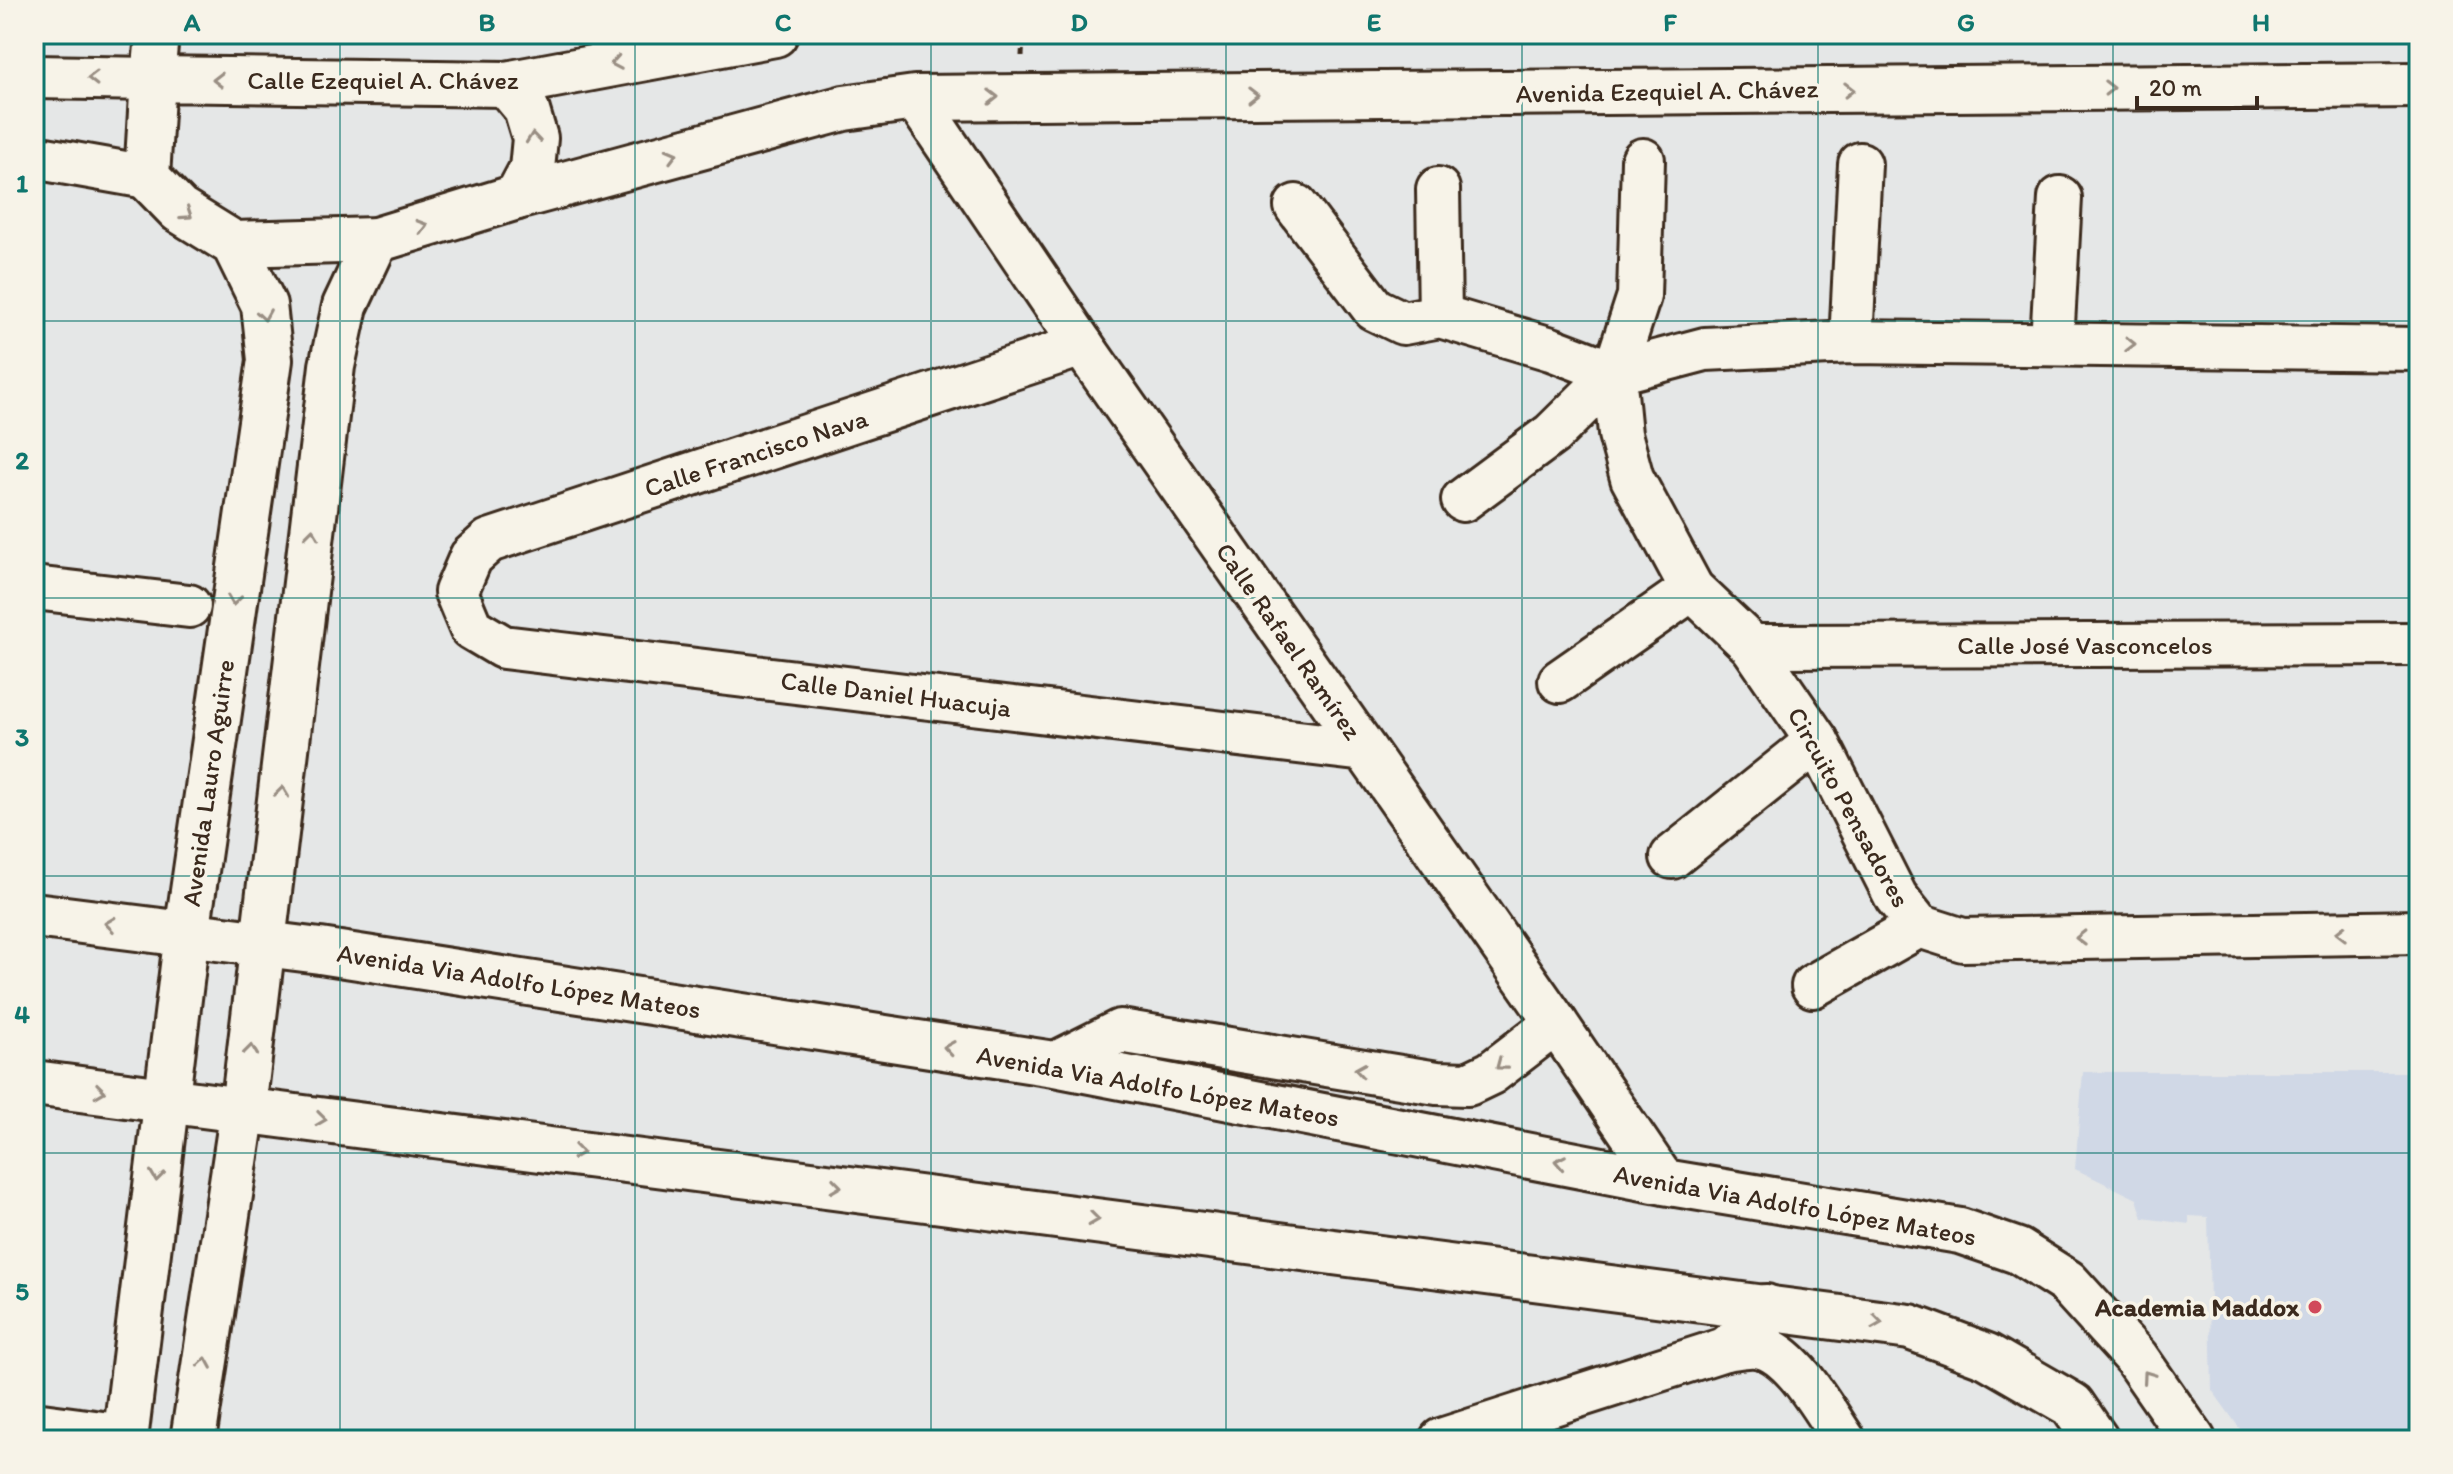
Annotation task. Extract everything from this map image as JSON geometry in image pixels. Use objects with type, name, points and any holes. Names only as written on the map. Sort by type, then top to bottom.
[{"type":"street","points":[[147,177],[157,34]]},
{"type":"street","name":"Calle Ezequiel A. Chávez","points":[[34,77],[506,84],[775,34]]},
{"type":"street","points":[[506,84],[526,108],[535,138],[532,169],[517,197]]},
{"type":"street","name":"Avenida Ezequiel A. Chávez","points":[[915,98],[2419,85]]},
{"type":"street","points":[[34,157],[147,177],[179,210],[234,244],[376,240],[517,197],[844,108],[915,98]]},
{"type":"street","name":"Calle Rafael Ramírez","points":[[915,98],[1082,345],[1664,1182]]},
{"type":"street","points":[[1463,500],[1552,434],[1614,373],[1639,296],[1643,160]]},
{"type":"street","points":[[1851,342],[1860,164]]},
{"type":"street","points":[[1438,189],[1440,316]]},
{"type":"street","points":[[2052,343],[2060,198]]},
{"type":"street","points":[[1296,206],[1374,309],[1403,323],[1440,316],[1551,349],[1614,373],[1705,349],[1851,342],[2419,349]]},
{"type":"street","points":[[193,1440],[243,1109],[332,366],[345,306],[376,240]]},
{"type":"street","name":"Avenida Lauro Aguirre","points":[[125,1438],[187,933],[270,360],[264,305],[234,244]]},
{"type":"street","name":"Calle Francisco Nava","points":[[456,592],[471,557],[489,541],[1082,345]]},
{"type":"street","name":"Circuito Pensadores","points":[[1614,373],[1620,434],[1632,478],[1692,589],[1752,646],[1817,741],[1896,897],[1919,926],[1963,940],[2419,932]]},
{"type":"street","points":[[34,588],[189,606]]},
{"type":"street","points":[[1560,681],[1692,589]]},
{"type":"street","name":"Calle Daniel Huacuja","points":[[456,592],[471,628],[503,647],[1365,750]]},
{"type":"street","name":"Calle José Vasconcelos","points":[[1752,646],[2419,644]]},
{"type":"street","points":[[1672,857],[1817,741]]},
{"type":"street","name":"Avenida Via Adolfo López Mateos","points":[[34,915],[264,943],[1054,1064],[1664,1182],[1960,1231],[2018,1251],[2067,1282],[2136,1358],[2193,1440]]},
{"type":"street","points":[[1813,986],[1919,926]]},
{"type":"street","points":[[1054,1064],[1120,1031],[1437,1083],[1468,1084],[1491,1073],[1556,1023]]},
{"type":"street","points":[[34,1083],[1910,1327],[1987,1356],[2072,1405],[2096,1440]]},
{"type":"street","points":[[1725,1349],[1758,1322],[1783,1309]]},
{"type":"street","points":[[1783,1309],[1798,1374]]},
{"type":"street","points":[[1441,1440],[1725,1349],[1757,1346],[1777,1354],[1798,1374],[1844,1440]]},
{"type":"street","points":[[34,1424],[125,1438]]},
{"type":"shaded area","name":"Academia Maddox","points":[[2083,1072],[2419,1072],[2419,1440],[2248,1440],[2212,1390],[2208,1217],[2189,1216],[2189,1224],[2143,1218],[2137,1199],[2075,1169]]},
{"type":"place","name":"Academia Maddox","points":[[2315,1307]]}]
